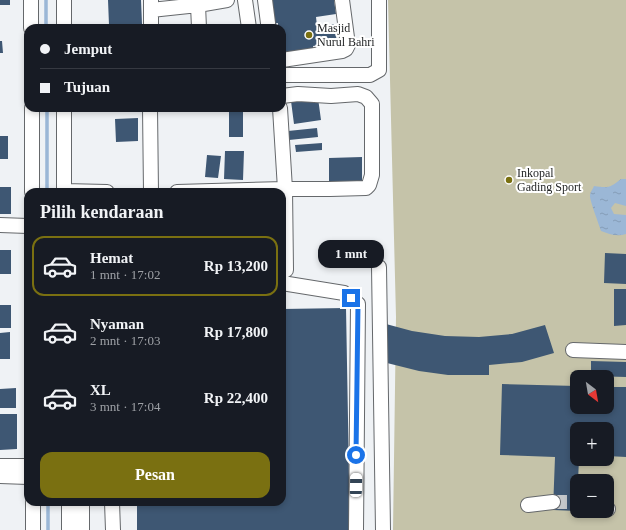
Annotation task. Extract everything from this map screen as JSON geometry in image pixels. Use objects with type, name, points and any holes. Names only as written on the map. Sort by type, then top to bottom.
[{"type":"street","points":[[31,0],[31,24]]},
{"type":"street","points":[[64,0],[64,24]]},
{"type":"street","points":[[151,24],[151,5],[198,5],[227,0]]},
{"type":"street","points":[[286,59],[342,51],[346,49],[348,45],[342,0]]},
{"type":"street","points":[[286,75],[370,75],[376,72],[378,70],[379,0]]},
{"type":"street","points":[[248,24],[245,2],[266,1],[268,23]]},
{"type":"street","points":[[198,5],[199,24]]},
{"type":"street","points":[[286,96],[298,94],[330,96],[358,94],[366,97],[372,104],[372,175],[369,185],[366,188],[286,189]]},
{"type":"street","points":[[32,112],[32,188]]},
{"type":"street","points":[[64,112],[64,188]]},
{"type":"street","points":[[150,112],[152,188]]},
{"type":"street","points":[[280,112],[285,188]]},
{"type":"street","points":[[0,225],[24,226]]},
{"type":"street","points":[[379,267],[383,530]]},
{"type":"street","points":[[286,277],[344,293],[358,304],[356,530]]},
{"type":"street","points":[[573,350],[626,352]]},
{"type":"street","points":[[0,466],[24,466]]},
{"type":"street","points":[[0,476],[24,476]]},
{"type":"street","points":[[528,506],[553,502]]},
{"type":"street","points":[[33,506],[34,530]]},
{"type":"street","points":[[69,506],[69,530]]},
{"type":"street","points":[[82,506],[82,530]]},
{"type":"street","points":[[112,506],[113,530]]},
{"type":"shaded area","name":"Inkopal Gading Sport","points":[[388,0],[626,0],[626,530],[393,530],[396,317]]},
{"type":"water","points":[[621,179],[626,179],[626,206],[615,203],[611,208],[614,214],[626,215],[626,234],[616,235],[601,231],[590,193],[594,186],[609,187]]},
{"type":"building","points":[[0,0],[10,0],[10,5],[0,5]]},
{"type":"building","points":[[108,0],[141,0],[142,24],[109,24]]},
{"type":"building","name":"Masjid Nurul Bahri","points":[[269,0],[334,0],[336,14],[316,17],[317,26],[334,24],[337,42],[313,46],[314,52],[286,57],[286,24],[273,24]]},
{"type":"building","points":[[0,41],[2,41],[3,53],[0,53]]},
{"type":"building","points":[[318,98],[321,120],[294,124],[291,101]]},
{"type":"building","points":[[229,112],[243,112],[243,137],[229,137]]},
{"type":"building","points":[[138,118],[138,141],[116,142],[115,119]]},
{"type":"building","points":[[317,128],[318,137],[289,140],[288,131]]},
{"type":"building","points":[[0,136],[8,136],[8,159],[0,159]]},
{"type":"building","points":[[322,143],[322,150],[296,152],[295,145]]},
{"type":"building","points":[[225,151],[244,151],[243,180],[224,179]]},
{"type":"building","points":[[207,155],[221,156],[218,178],[205,177]]},
{"type":"building","points":[[362,157],[362,186],[329,186],[329,158]]},
{"type":"building","points":[[0,187],[11,187],[11,214],[0,214]]},
{"type":"building","points":[[0,250],[11,250],[11,274],[0,274]]},
{"type":"building","points":[[605,253],[626,254],[626,284],[604,283]]},
{"type":"building","points":[[614,289],[626,289],[626,325],[614,326]]},
{"type":"building","points":[[0,305],[11,305],[11,328],[0,328]]},
{"type":"building","points":[[346,308],[350,530],[137,530],[137,506],[286,506],[286,309]]},
{"type":"building","points":[[386,324],[412,331],[445,336],[479,337],[512,334],[545,325],[554,353],[522,362],[489,365],[489,375],[448,375],[419,371],[387,363]]},
{"type":"building","points":[[10,332],[10,359],[0,359],[0,333]]},
{"type":"building","points":[[591,361],[626,362],[626,377],[614,377],[614,370],[591,370]]},
{"type":"building","points":[[502,384],[570,386],[570,414],[614,414],[614,387],[626,387],[626,457],[614,456],[614,422],[570,422],[570,466],[579,466],[578,474],[570,474],[570,511],[553,510],[555,457],[500,455]]},
{"type":"building","points":[[16,388],[16,408],[0,408],[0,389]]},
{"type":"building","points":[[0,414],[17,414],[17,449],[0,450]]},
{"type":"waterway","points":[[46,0],[46,24]]},
{"type":"waterway","points":[[47,112],[47,188]]},
{"type":"waterway","points":[[48,506],[48,530]]},
{"type":"tunnel","points":[[553,502],[570,502]]},
{"type":"place","name":"Masjid Nurul Bahri","points":[[309,35]]},
{"type":"place","name":"Inkopal Gading Sport","points":[[509,180]]},
{"type":"route","points":[[351,298],[358,304],[356,455]]}]
